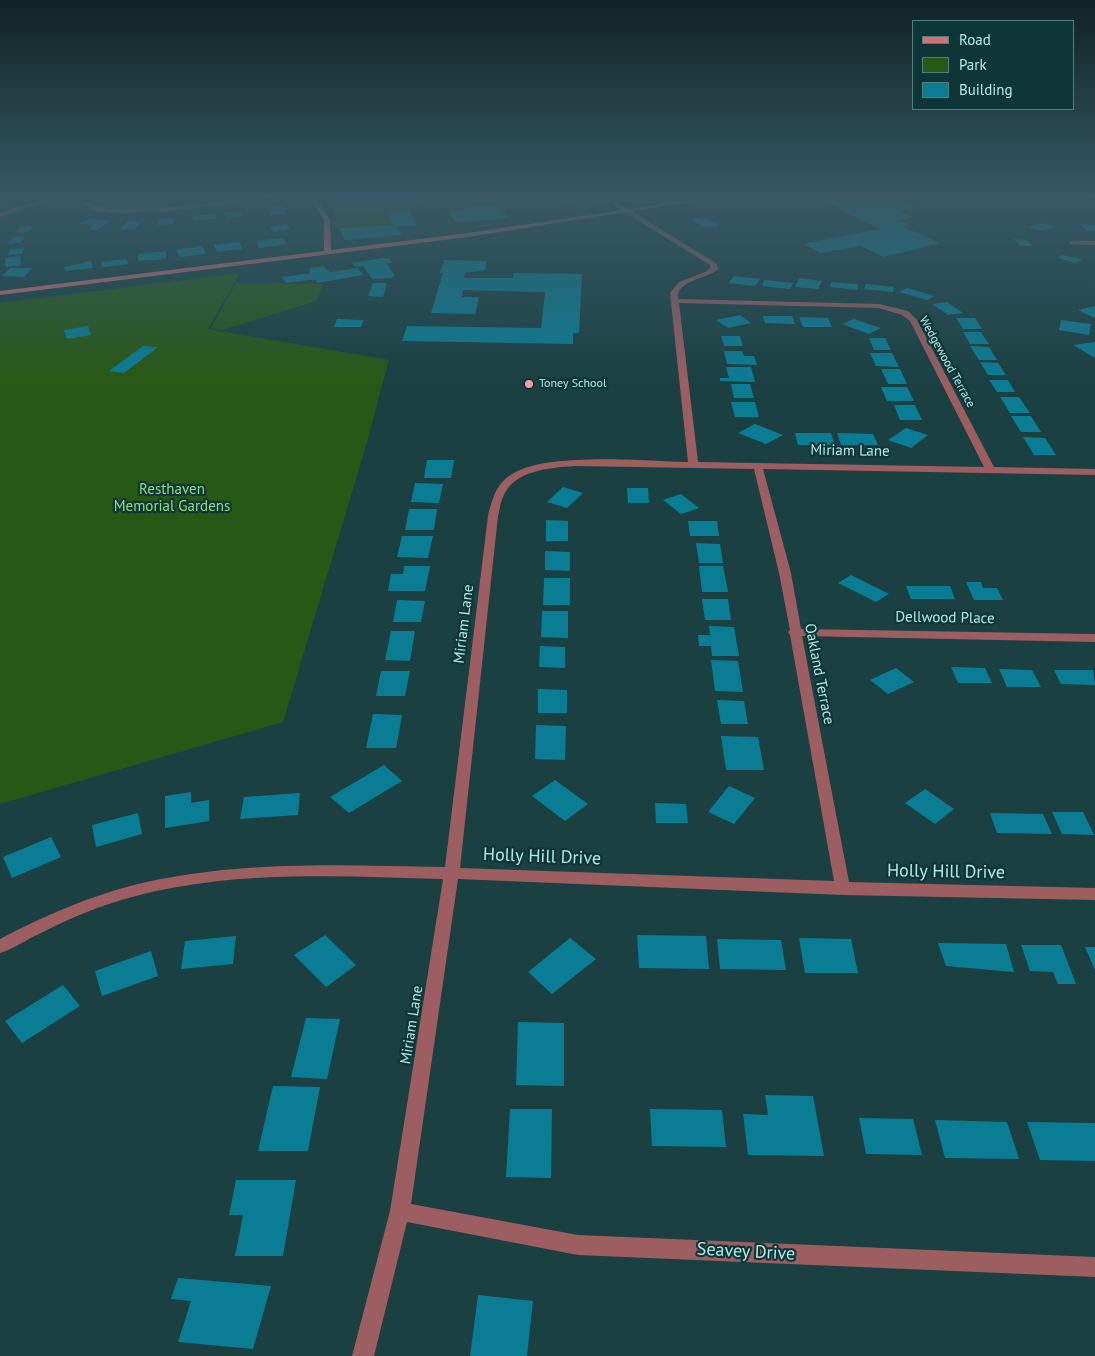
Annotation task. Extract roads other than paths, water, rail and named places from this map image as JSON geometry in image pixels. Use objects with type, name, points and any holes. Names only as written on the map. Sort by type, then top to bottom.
[{"type":"main road","points":[[0,293],[268,260]]},
{"type":"street","points":[[693,465],[675,301],[676,286],[710,273],[714,269],[714,264],[708,260]]},
{"type":"street","name":"Wedgewood Terrace","points":[[675,301],[880,306],[905,313],[913,320],[926,342],[990,469]]},
{"type":"street","name":"Miriam Lane","points":[[363,1356],[400,1211],[452,872],[493,516],[498,494],[508,480],[527,470],[549,465],[574,463],[1095,472]]},
{"type":"street","name":"Oakland Terrace","points":[[758,467],[785,573],[794,632],[843,889]]},
{"type":"street","name":"Dellwood Place","points":[[794,632],[1095,638]]},
{"type":"street","name":"Holly Hill Drive","points":[[0,947],[26,932],[85,907],[154,886],[241,875],[307,871],[452,872],[843,889],[1095,894]]},
{"type":"street","name":"Seavey Drive","points":[[400,1211],[578,1245],[1095,1268]]},
{"type":"place","name":"Toney School","points":[[529,384]]},
{"type":"park label","name":"Resthaven Memorial Gardens","points":[[172,498]]}]
